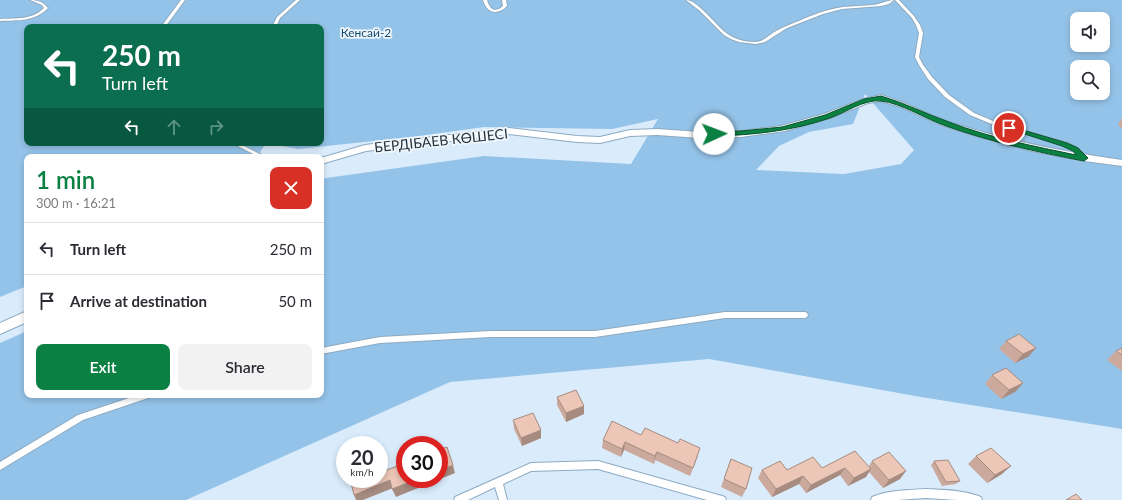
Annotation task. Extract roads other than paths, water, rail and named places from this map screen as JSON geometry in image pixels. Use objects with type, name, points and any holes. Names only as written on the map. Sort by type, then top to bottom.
[{"type":"street","name":"БЕРДІБАЕВ КӨШЕСІ","points":[[324,160],[365,148],[509,131],[577,139],[600,140],[630,132],[700,135],[782,129],[827,116],[866,101],[881,98],[904,105],[947,124],[986,136],[1032,148],[1122,164]]},
{"type":"street","points":[[0,329],[24,317]]},
{"type":"lane","points":[[0,20],[24,19],[41,14],[46,8],[43,4],[32,0]]},
{"type":"lane","points":[[165,24],[183,0]]},
{"type":"lane","points":[[275,24],[278,18],[298,0]]},
{"type":"lane","points":[[485,0],[486,6],[490,10],[496,11],[502,10],[505,6],[504,0]]},
{"type":"lane","points":[[688,0],[703,12],[719,30],[730,37],[751,42],[760,42],[778,31],[829,11],[845,7],[884,5],[892,0]]},
{"type":"lane","points":[[897,0],[913,17],[921,33],[917,57],[921,65],[930,78],[947,96],[972,114],[996,124],[1065,144],[1076,150],[1084,158]]},
{"type":"lane","points":[[240,146],[257,154]]},
{"type":"lane","points":[[324,350],[380,340],[491,334],[595,334],[725,315],[805,315]]},
{"type":"lane","points":[[0,466],[82,416],[139,398]]},
{"type":"lane","points":[[458,500],[531,467],[598,465],[722,500]]},
{"type":"lane","points":[[498,482],[503,500]]},
{"type":"lane","points":[[875,500],[929,493],[964,496],[978,500]]},
{"type":"park label","name":"Кенсай-2","points":[[366,32]]}]
